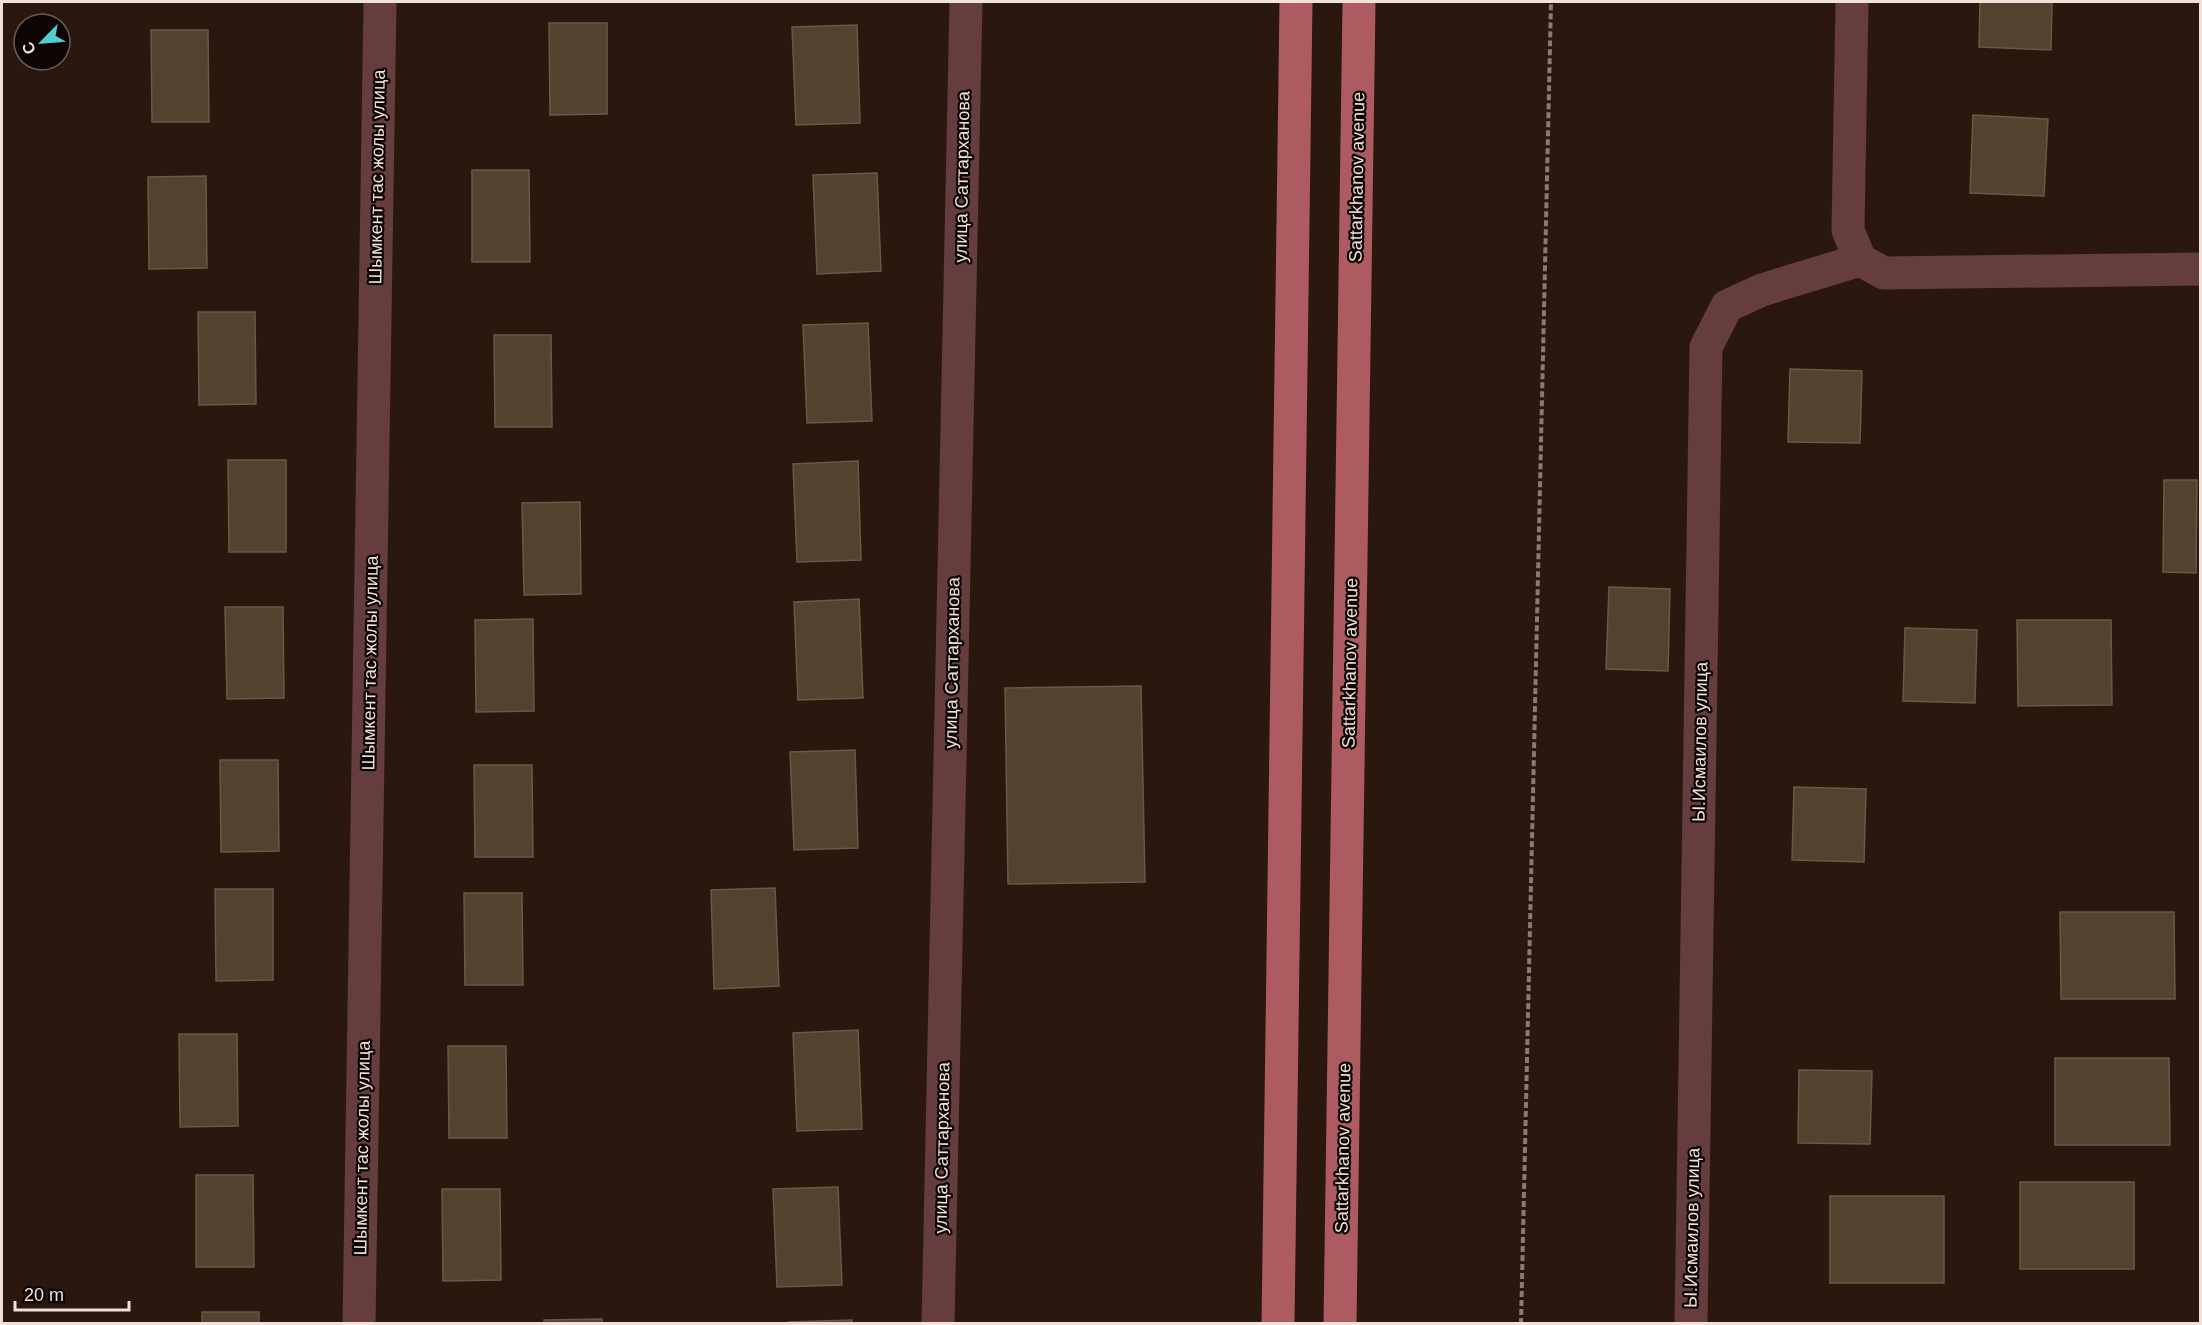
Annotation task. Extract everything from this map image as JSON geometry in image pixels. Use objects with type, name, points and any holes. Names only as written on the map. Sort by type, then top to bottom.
[{"type":"main road","points":[[1278,1323],[1296,2]]},
{"type":"main road","name":"Sattarkhanov avenue","points":[[1340,1323],[1359,2]]},
{"type":"street","name":"Шымкент тас жолы улица","points":[[359,1323],[380,2]]},
{"type":"street","name":"улица Саттарханова","points":[[938,1323],[966,2]]},
{"type":"street","points":[[1852,2],[1848,230],[1860,260],[1884,273],[2200,269]]},
{"type":"street","name":"Ы.Исмаилов улица","points":[[1691,1323],[1706,347],[1727,306],[1762,290],[1860,260]]},
{"type":"path","points":[[1521,1323],[1551,2]]},
{"type":"building","points":[[1980,2],[2052,2],[2051,50],[1979,47]]},
{"type":"building","points":[[549,23],[607,23],[607,114],[550,115]]},
{"type":"building","points":[[857,25],[860,123],[796,125],[792,27]]},
{"type":"building","points":[[151,30],[208,30],[209,122],[152,122]]},
{"type":"building","points":[[1973,115],[2048,119],[2044,196],[1970,193]]},
{"type":"building","points":[[472,170],[529,170],[530,262],[472,262]]},
{"type":"building","points":[[877,173],[881,271],[817,274],[813,175]]},
{"type":"building","points":[[206,176],[207,268],[149,269],[148,177]]},
{"type":"building","points":[[198,312],[255,312],[256,404],[199,405]]},
{"type":"building","points":[[868,323],[872,421],[807,423],[803,325]]},
{"type":"building","points":[[494,335],[551,335],[552,427],[495,427]]},
{"type":"building","points":[[1790,369],[1862,371],[1860,443],[1788,442]]},
{"type":"building","points":[[228,460],[286,460],[286,552],[229,552]]},
{"type":"building","points":[[858,461],[861,560],[797,562],[793,464]]},
{"type":"building","points":[[2164,480],[2197,480],[2196,573],[2163,572]]},
{"type":"building","points":[[580,502],[581,594],[524,595],[522,503]]},
{"type":"building","points":[[1609,587],[1670,589],[1668,671],[1606,669]]},
{"type":"building","points":[[859,599],[863,698],[798,700],[794,602]]},
{"type":"building","points":[[225,607],[283,607],[284,698],[227,699]]},
{"type":"building","points":[[533,619],[534,711],[476,712],[475,620]]},
{"type":"building","points":[[2017,620],[2111,620],[2112,705],[2018,706]]},
{"type":"building","points":[[1905,628],[1977,630],[1975,703],[1903,701]]},
{"type":"building","points":[[1141,686],[1145,882],[1008,884],[1005,688]]},
{"type":"building","points":[[855,750],[858,848],[794,850],[790,752]]},
{"type":"building","points":[[220,760],[278,760],[279,851],[221,852]]},
{"type":"building","points":[[474,765],[532,765],[533,857],[475,857]]},
{"type":"building","points":[[1794,787],[1866,789],[1864,862],[1792,860]]},
{"type":"building","points":[[775,888],[779,986],[714,989],[711,890]]},
{"type":"building","points":[[215,889],[273,889],[273,980],[216,981]]},
{"type":"building","points":[[464,893],[522,893],[523,985],[465,985]]},
{"type":"building","points":[[2060,912],[2174,912],[2175,999],[2061,999]]},
{"type":"building","points":[[858,1030],[862,1129],[797,1131],[793,1033]]},
{"type":"building","points":[[179,1034],[237,1034],[238,1126],[180,1127]]},
{"type":"building","points":[[448,1046],[506,1046],[507,1138],[449,1138]]},
{"type":"building","points":[[2055,1058],[2169,1058],[2170,1145],[2055,1145]]},
{"type":"building","points":[[1799,1070],[1872,1071],[1870,1144],[1798,1143]]},
{"type":"building","points":[[196,1175],[253,1175],[254,1267],[196,1267]]},
{"type":"building","points":[[2020,1182],[2134,1182],[2134,1269],[2020,1269]]},
{"type":"building","points":[[838,1187],[842,1285],[777,1287],[773,1189]]},
{"type":"building","points":[[442,1189],[500,1189],[501,1280],[443,1281]]},
{"type":"building","points":[[1830,1196],[1944,1196],[1944,1283],[1830,1283]]},
{"type":"building","points":[[202,1312],[259,1312],[259,1324],[202,1324]]},
{"type":"building","points":[[602,1319],[602,1324],[544,1324],[544,1320]]},
{"type":"building","points":[[852,1320],[852,1324],[788,1324],[788,1322]]}]
